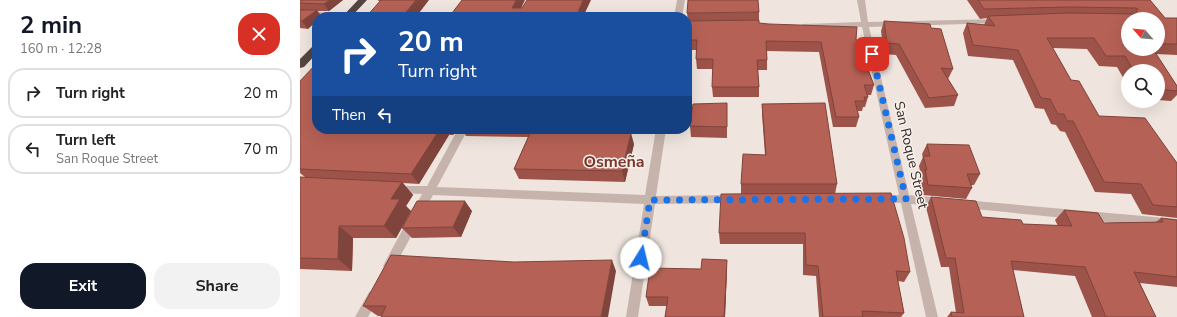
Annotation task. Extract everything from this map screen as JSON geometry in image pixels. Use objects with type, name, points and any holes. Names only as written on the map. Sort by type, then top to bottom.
[{"type":"highway","points":[[351,12],[363,0]]},
{"type":"highway","points":[[300,65],[312,53]]},
{"type":"street","points":[[679,12],[681,0]]},
{"type":"street","name":"San Roque Street","points":[[861,0],[865,25],[932,317]]},
{"type":"street","points":[[300,13],[312,14]]},
{"type":"street","points":[[795,26],[1008,21]]},
{"type":"street","points":[[361,317],[431,191],[460,134]]},
{"type":"street","points":[[632,317],[660,134]]},
{"type":"street","points":[[385,189],[650,200],[746,199]]},
{"type":"street","points":[[866,199],[906,199],[1177,224]]},
{"type":"building","points":[[300,0],[330,0],[324,4],[300,3]]},
{"type":"building","points":[[381,0],[416,0],[406,12],[370,12]]},
{"type":"building","points":[[462,0],[516,0],[512,8],[522,8],[527,0],[583,0],[578,12],[453,12]]},
{"type":"building","points":[[688,0],[758,0],[759,12],[687,12]]},
{"type":"building","points":[[978,0],[1150,0],[1160,12],[1136,12],[1138,9],[1136,8],[1069,7],[984,9]]},
{"type":"building","points":[[300,10],[317,10],[312,12],[312,14],[302,21],[300,21]]},
{"type":"building","points":[[1069,13],[1121,14],[1121,56],[1106,56],[1094,38],[1047,38],[1071,80],[1079,81],[1099,116],[1145,118],[1177,163],[1177,207],[1153,205],[1141,184],[1104,182],[1073,121],[1067,121],[1064,114],[1058,114],[1050,99],[1041,98],[1018,50],[973,45],[967,23],[995,26],[988,16]]},
{"type":"building","points":[[1165,18],[1177,18],[1177,44],[1165,44]]},
{"type":"building","points":[[759,20],[759,23],[769,24],[857,27],[856,39],[874,85],[864,85],[868,97],[864,97],[865,101],[855,101],[859,117],[836,117],[821,42],[766,41],[767,60],[757,60],[759,87],[712,87],[713,59],[696,59],[697,40],[692,40],[692,21]]},
{"type":"building","points":[[884,21],[930,24],[931,28],[941,29],[953,69],[941,68],[958,95],[929,98],[899,44],[887,43]]},
{"type":"building","points":[[1125,56],[1158,56],[1163,64],[1130,64]]},
{"type":"building","points":[[312,68],[312,134],[437,134],[411,174],[300,169],[300,81]]},
{"type":"building","points":[[1165,68],[1177,86],[1177,91],[1165,90]]},
{"type":"building","points":[[727,103],[727,127],[692,126],[693,104]]},
{"type":"building","points":[[825,103],[837,184],[741,184],[743,154],[766,155],[762,104]]},
{"type":"building","points":[[530,134],[631,134],[622,171],[514,169]]},
{"type":"building","points":[[927,144],[969,145],[980,174],[967,174],[972,188],[928,185],[925,169],[927,170],[923,156],[930,156]]},
{"type":"building","points":[[300,177],[402,182],[391,199],[400,199],[384,226],[339,226],[338,259],[300,258]]},
{"type":"building","points":[[891,193],[904,238],[910,272],[896,271],[904,313],[862,311],[863,317],[823,317],[818,266],[806,265],[805,233],[719,233],[721,194]]},
{"type":"building","points":[[931,197],[976,201],[982,217],[1021,220],[1023,224],[1072,226],[1064,210],[1098,213],[1104,223],[1163,222],[1161,218],[1177,220],[1177,277],[1134,272],[1156,317],[1106,317],[1085,267],[1011,261],[1024,317],[952,317],[951,312],[964,313],[955,258],[946,258]]},
{"type":"building","points":[[417,201],[465,201],[453,227],[402,228]]},
{"type":"building","points":[[391,255],[514,262],[612,260],[601,317],[381,317],[386,306],[363,306]]},
{"type":"building","points":[[702,259],[727,260],[724,317],[665,317],[668,297],[646,297],[650,268],[701,269]]},
{"type":"district","name":"Osmeña","points":[[614,162]]},
{"type":"route","points":[[641,258],[650,200],[906,199],[872,54]]}]
